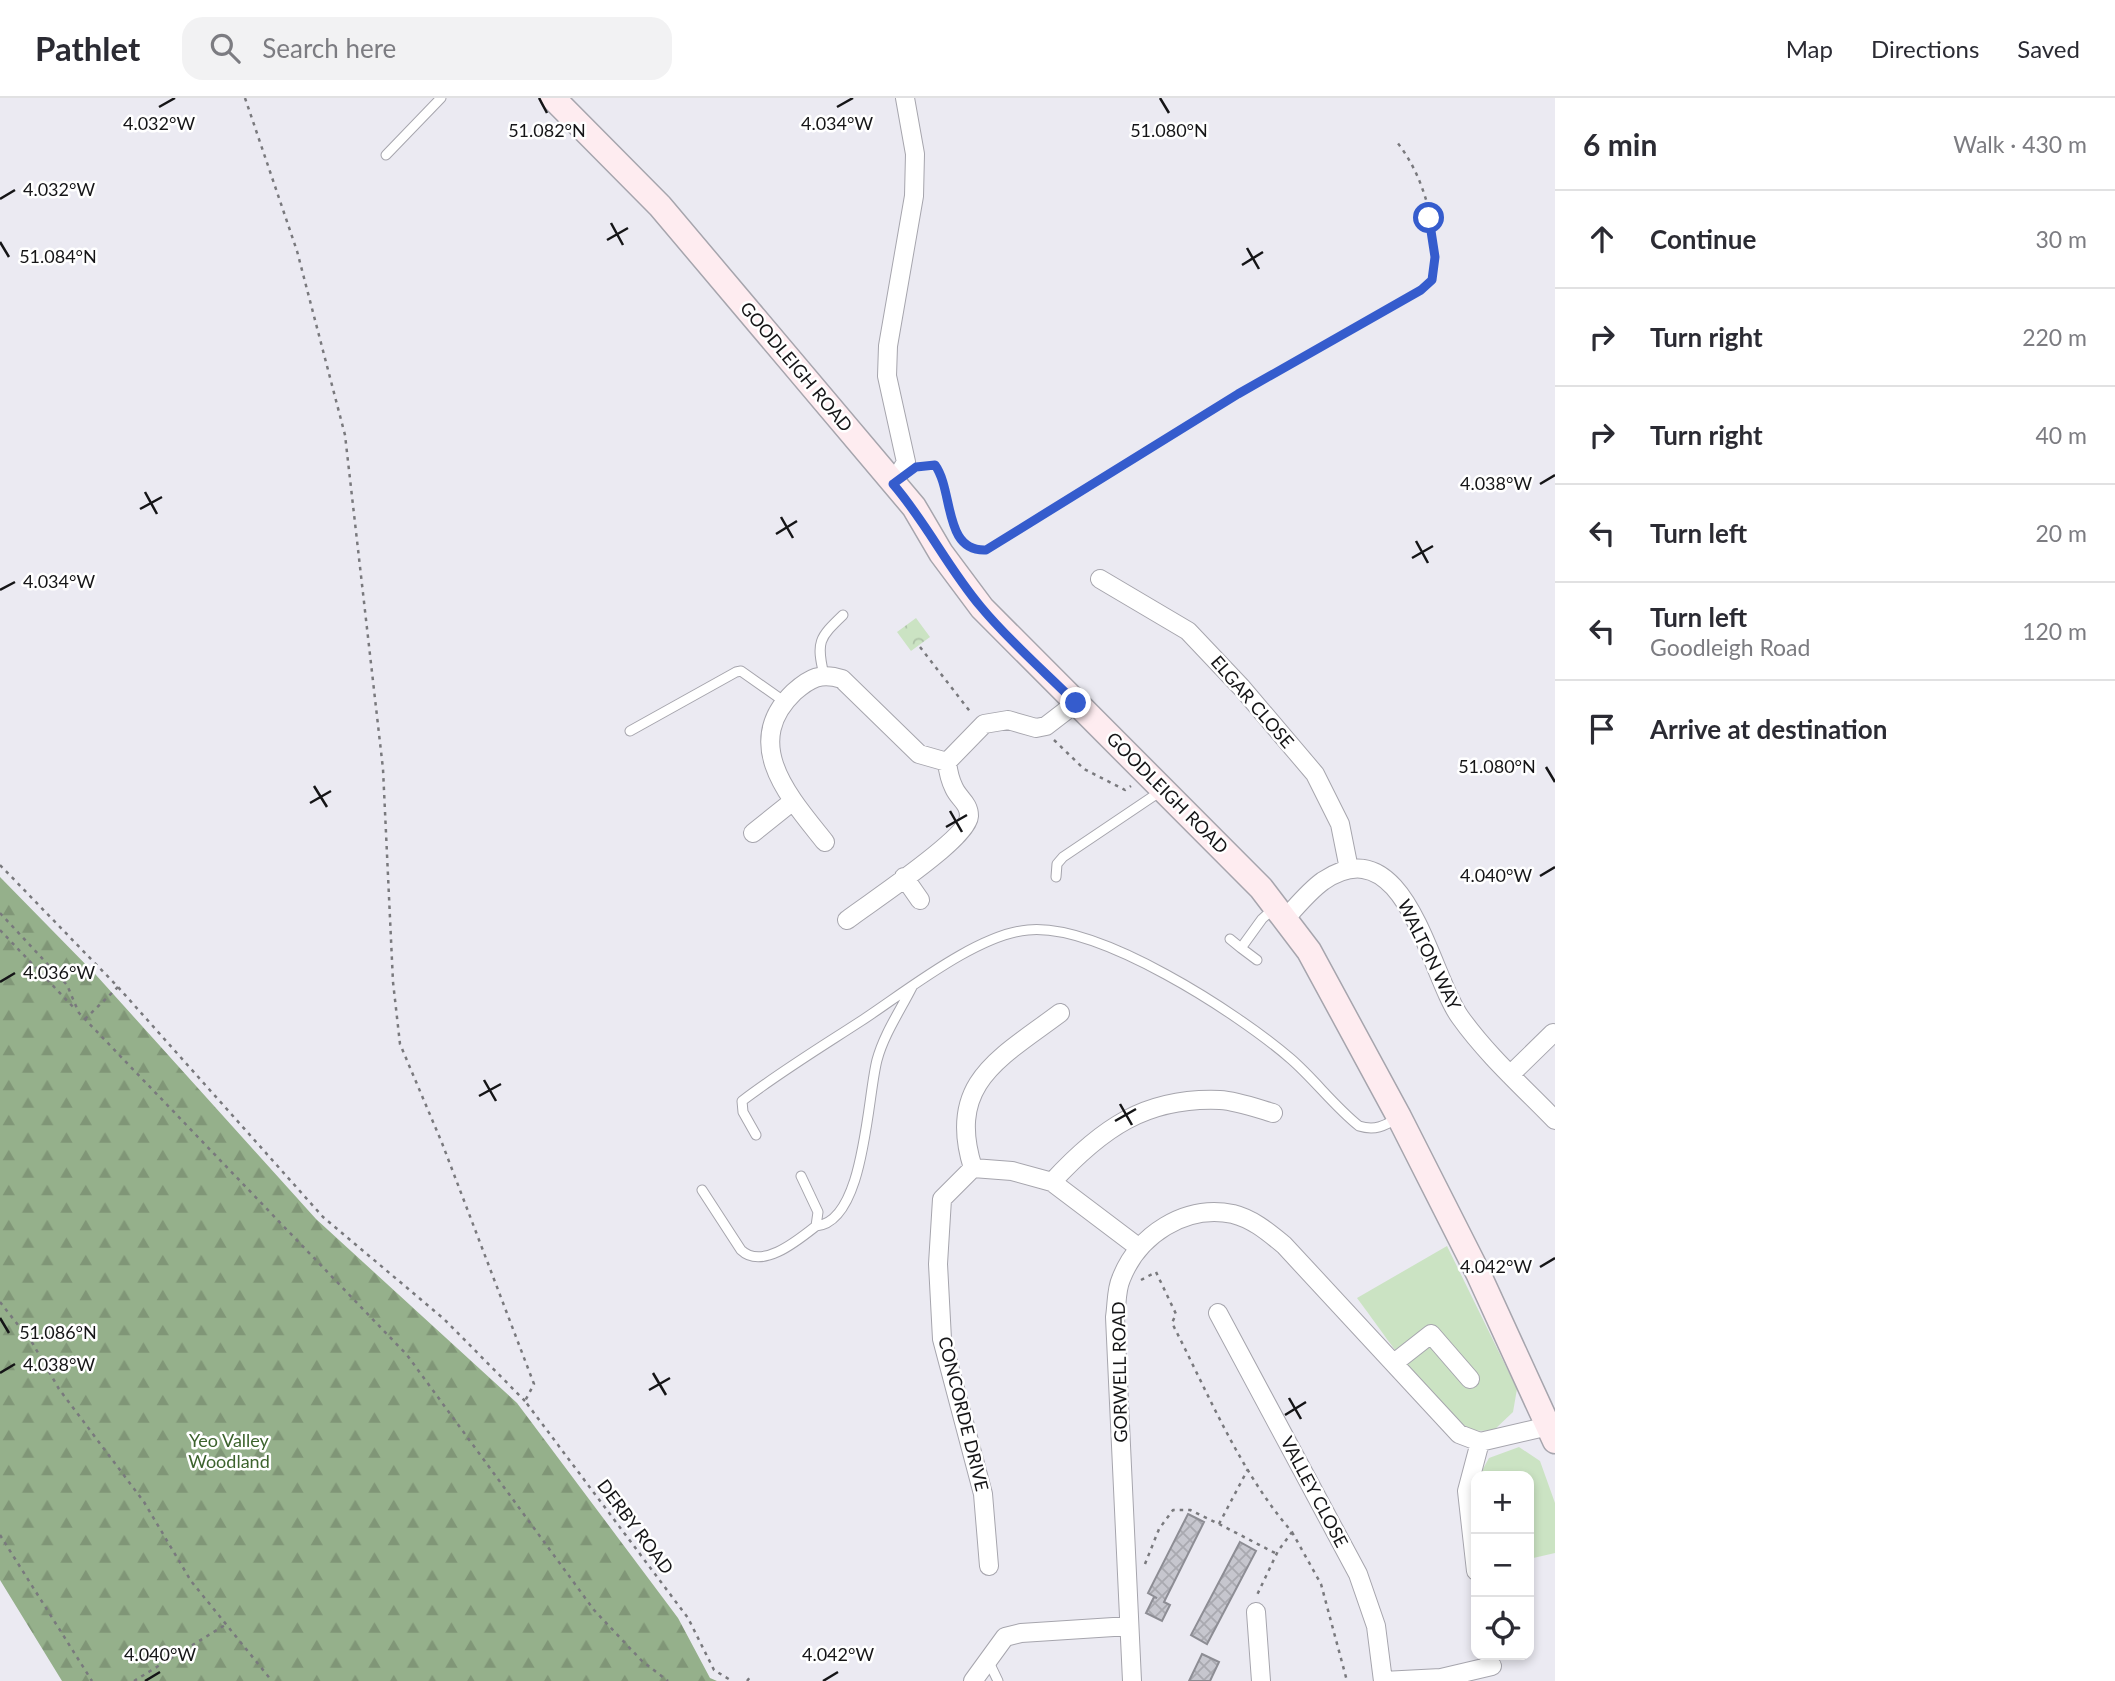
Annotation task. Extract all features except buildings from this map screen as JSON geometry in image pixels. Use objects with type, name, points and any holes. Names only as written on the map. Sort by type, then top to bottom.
[{"type":"street","name":"GOODLEIGH ROAD","points":[[553,98],[660,206],[897,480],[940,554],[982,608],[1261,888],[1309,951],[1399,1117],[1552,1434]]},
{"type":"street","points":[[897,480],[906,462],[887,376],[888,346],[914,196],[915,154],[905,98]]},
{"type":"street","name":"ELGAR CLOSE","points":[[1100,579],[1188,631],[1242,688],[1315,774],[1340,824],[1349,869]]},
{"type":"street","points":[[825,842],[776,774],[773,748],[774,721],[785,702],[807,681],[824,675],[842,679],[919,754],[947,762]]},
{"type":"street","points":[[947,762],[982,726],[995,720],[1043,727],[1055,721],[1076,703]]},
{"type":"street","points":[[847,920],[965,829],[969,816],[967,804],[955,790],[947,762]]},
{"type":"street","points":[[753,833],[793,801]]},
{"type":"street","points":[[1280,913],[1324,881],[1349,869]]},
{"type":"street","name":"WALTON WAY","points":[[1349,869],[1381,875],[1396,889],[1408,905],[1459,1016],[1510,1075],[1555,1120]]},
{"type":"street","points":[[904,877],[920,900]]},
{"type":"street","points":[[1060,1013],[988,1067],[969,1099],[965,1143],[973,1168],[1012,1171],[1052,1182],[1138,1247]]},
{"type":"street","points":[[1510,1075],[1553,1033]]},
{"type":"street","points":[[1052,1182],[1099,1134],[1159,1105],[1222,1100],[1273,1112]]},
{"type":"street","name":"CONCORDE DRIVE","points":[[973,1168],[942,1199],[938,1264],[942,1339],[983,1494],[989,1566]]},
{"type":"street","name":"GORWELL ROAD","points":[[1132,1681],[1115,1317],[1120,1281],[1138,1247],[1159,1229],[1188,1216],[1209,1212],[1234,1214],[1259,1225],[1284,1245],[1459,1434],[1480,1443]]},
{"type":"street","name":"VALLEY CLOSE","points":[[1218,1313],[1358,1574],[1376,1626],[1383,1681],[1441,1678],[1493,1667]]},
{"type":"street","points":[[1394,1363],[1431,1334],[1470,1379]]},
{"type":"street","points":[[1472,1534],[1467,1491],[1480,1443],[1552,1434]]},
{"type":"street","points":[[1256,1612],[1261,1681]]},
{"type":"street","points":[[973,1681],[987,1658],[1005,1637],[1021,1633],[1129,1626]]},
{"type":"lane","points":[[386,155],[442,98]]},
{"type":"lane","points":[[824,675],[820,642],[823,634],[843,615]]},
{"type":"lane","points":[[631,731],[741,671],[785,702]]},
{"type":"lane","points":[[1056,877],[1057,863],[1063,857],[1156,783]]},
{"type":"lane","points":[[1241,948],[1262,919],[1280,913]]},
{"type":"lane","points":[[756,1135],[743,1112],[742,1101],[912,986],[974,950],[1007,934],[1026,930],[1062,933],[1161,971],[1185,984],[1292,1060],[1359,1126],[1380,1128],[1399,1117]]},
{"type":"lane","points":[[1230,939],[1257,960]]},
{"type":"lane","points":[[702,1190],[741,1250],[754,1259],[776,1252],[816,1226],[832,1221],[850,1196],[877,1059],[912,986]]},
{"type":"lane","points":[[801,1176],[818,1212],[816,1226]]},
{"type":"lane","points":[[987,1658],[998,1681]]},
{"type":"path","points":[[245,98],[298,251],[345,435],[383,769],[393,982],[400,1044],[442,1143],[535,1388],[525,1401]]},
{"type":"path","points":[[897,480],[916,467],[935,465],[945,482],[954,529],[963,546],[974,551],[986,550],[1238,394],[1421,290],[1432,280],[1434,269],[1429,218],[1412,161],[1396,141]]},
{"type":"path","points":[[920,647],[982,726]]},
{"type":"path","points":[[1043,727],[1095,776],[1125,790],[1156,783]]},
{"type":"path","name":"DERBY ROAD","points":[[0,865],[118,987],[323,1217],[444,1319],[525,1401],[688,1618],[714,1670],[732,1681]]},
{"type":"path","points":[[0,913],[67,985],[79,1013]]},
{"type":"path","points":[[0,930],[407,1355],[594,1610],[642,1661],[668,1681]]},
{"type":"path","points":[[85,1019],[118,987]]},
{"type":"path","points":[[1119,1290],[1156,1272],[1176,1314],[1172,1323],[1248,1469],[1293,1532],[1321,1584],[1347,1681]]},
{"type":"path","points":[[0,1302],[33,1343],[59,1389],[144,1502],[191,1581],[272,1681]]},
{"type":"path","points":[[1219,1524],[1248,1469]]},
{"type":"path","points":[[1143,1568],[1159,1529],[1172,1510],[1189,1510],[1277,1553]]},
{"type":"path","points":[[1256,1612],[1257,1590],[1277,1553],[1293,1532]]},
{"type":"path","points":[[0,1535],[92,1681]]},
{"type":"path","points":[[134,1681],[225,1625]]},
{"type":"path","points":[[747,1681],[751,1676]]},
{"type":"green space","points":[[916,618],[930,637],[911,651],[897,632]]},
{"type":"green space","name":"Yeo Valley Woodland","points":[[0,877],[96,975],[316,1219],[517,1403],[678,1618],[710,1678],[717,1681],[62,1681],[0,1580]]},
{"type":"green space","points":[[1447,1246],[1517,1389],[1513,1412],[1493,1431],[1471,1429],[1442,1406],[1410,1369],[1357,1298]]},
{"type":"green space","points":[[1519,1447],[1540,1461],[1555,1503],[1555,1553],[1534,1558],[1534,1471],[1482,1471],[1489,1458]]},
{"type":"route","points":[[1076,703],[982,608],[940,554],[914,507],[893,484],[901,475],[916,467],[935,465],[945,482],[954,529],[963,546],[974,551],[986,550],[1238,394],[1421,290],[1432,280],[1434,269],[1435,257],[1429,218]]}]
